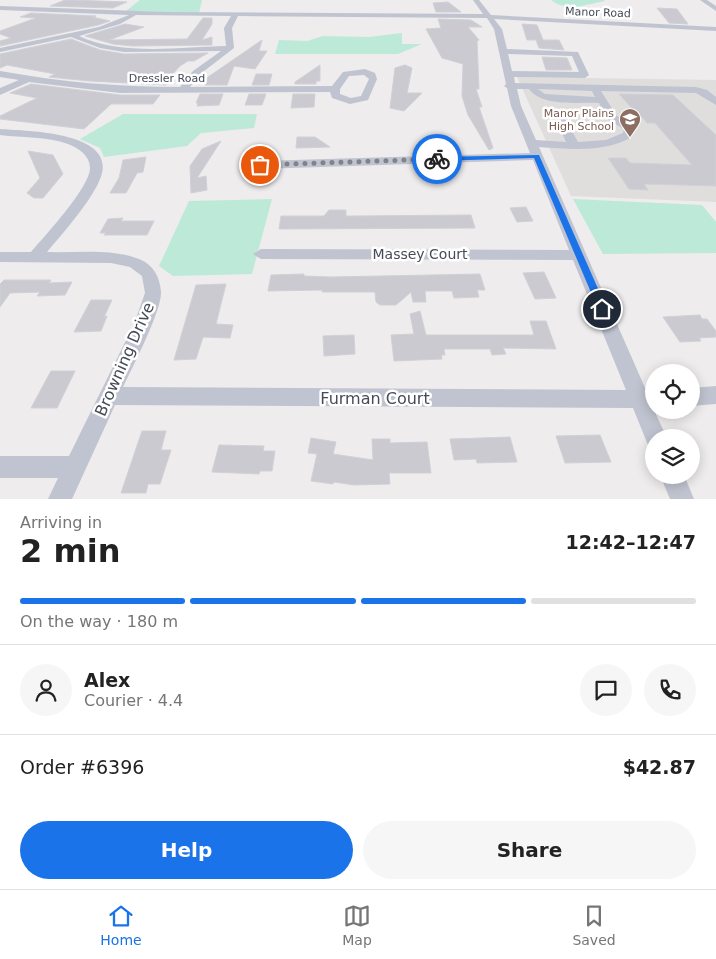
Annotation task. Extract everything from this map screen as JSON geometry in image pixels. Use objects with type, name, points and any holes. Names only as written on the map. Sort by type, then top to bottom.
[{"type":"street","points":[[460,15],[476,12],[476,0]]},
{"type":"street","points":[[476,0],[498,30],[508,80],[534,150],[579,255],[645,396]]},
{"type":"street","points":[[703,0],[716,9]]},
{"type":"street","points":[[51,10],[66,3]]},
{"type":"street","name":"Manor Road","points":[[0,8],[235,15],[460,15],[716,29]]},
{"type":"street","points":[[0,50],[33,40],[107,25],[136,13]]},
{"type":"street","points":[[230,48],[228,28],[235,15]]},
{"type":"street","points":[[498,30],[503,20],[524,19]]},
{"type":"street","points":[[70,34],[80,40],[114,48],[230,48]]},
{"type":"street","points":[[183,89],[192,76],[230,48]]},
{"type":"street","points":[[502,51],[575,54],[586,75],[508,80]]},
{"type":"street","name":"Dressler Road","points":[[0,74],[96,89],[334,89]]},
{"type":"street","points":[[0,92],[28,79]]},
{"type":"street","points":[[508,80],[532,86],[696,90],[704,92],[716,102]]},
{"type":"street","points":[[532,86],[537,94],[543,97],[604,100]]},
{"type":"street","points":[[595,88],[604,100],[608,110],[603,113]]},
{"type":"street","points":[[260,165],[534,150],[573,144],[608,144],[620,141],[628,135],[629,129],[625,122],[603,113],[579,111],[564,115],[561,120],[573,144]]},
{"type":"street","points":[[0,132],[72,142],[89,150],[95,160],[96,173],[86,190],[35,258]]},
{"type":"street","name":"Massey Court","points":[[261,254],[579,255]]},
{"type":"street","name":"Browning Drive","points":[[0,257],[111,258],[135,263],[149,274],[153,293],[143,324],[60,499]]},
{"type":"street","points":[[700,396],[716,395]]},
{"type":"street","name":"Furman Court","points":[[109,396],[645,400]]},
{"type":"street","points":[[0,467],[75,467]]},
{"type":"street","points":[[676,484],[682,499]]},
{"type":"shaded area","name":"Manor Plains High School","points":[[517,77],[716,80],[716,202],[571,196]]},
{"type":"green space","points":[[140,0],[202,0],[199,13],[126,11]]},
{"type":"green space","points":[[551,0],[605,1],[571,7],[557,4]]},
{"type":"green space","points":[[402,33],[402,44],[422,44],[398,54],[275,54],[279,40],[307,41],[323,36],[369,37]]},
{"type":"green space","points":[[123,114],[257,114],[254,128],[201,133],[187,146],[104,157],[100,148],[80,139]]},
{"type":"green space","points":[[272,199],[252,274],[173,276],[159,266],[189,201]]},
{"type":"green space","points":[[573,199],[702,205],[716,222],[716,253],[603,254]]},
{"type":"building","points":[[65,0],[127,2],[113,8],[50,6]]},
{"type":"building","points":[[448,2],[461,12],[436,12],[433,3]]},
{"type":"building","points":[[657,8],[677,9],[688,24],[669,23]]},
{"type":"building","points":[[31,13],[96,16],[92,17],[110,21],[0,46],[0,41],[11,38],[0,34],[0,31],[36,18],[20,17]]},
{"type":"building","points":[[203,18],[212,18],[212,24],[202,40],[212,37],[212,45],[132,46],[113,44],[85,36],[125,24],[144,27],[109,40],[187,39]]},
{"type":"building","points":[[438,19],[471,20],[482,27],[468,27],[479,40],[477,41],[479,89],[476,89],[482,107],[479,107],[493,148],[489,150],[468,115],[462,96],[463,64],[442,58],[426,29],[441,28]]},
{"type":"building","points":[[522,24],[537,25],[543,40],[559,40],[564,50],[539,48],[536,40],[527,40]]},
{"type":"building","points":[[71,39],[100,50],[124,54],[208,53],[180,66],[169,78],[171,78],[166,85],[49,77],[55,74],[7,65],[0,68],[0,54]]},
{"type":"building","points":[[262,40],[259,51],[267,51],[255,69],[234,66],[227,85],[205,85],[208,77]]},
{"type":"building","points":[[542,57],[567,58],[572,70],[546,70]]},
{"type":"building","points":[[320,65],[320,81],[316,81],[316,84],[295,84],[295,82]]},
{"type":"building","points":[[405,65],[412,68],[407,93],[422,93],[404,111],[390,108],[395,68]]},
{"type":"building","points":[[256,74],[272,74],[269,85],[252,85]]},
{"type":"building","points":[[31,84],[120,95],[160,95],[153,104],[111,104],[84,129],[0,119],[0,116],[37,98],[10,93]]},
{"type":"building","points":[[200,94],[223,94],[219,105],[197,106],[198,103],[196,103]]},
{"type":"building","points":[[249,94],[266,94],[262,105],[245,105]]},
{"type":"building","points":[[293,94],[315,94],[314,107],[291,108]]},
{"type":"building","points":[[619,94],[673,95],[716,135],[716,186],[644,184],[648,190],[629,189],[608,158],[626,158],[630,163],[692,165],[655,123],[647,123]]},
{"type":"building","points":[[297,137],[315,137],[330,147],[296,148]]},
{"type":"building","points":[[221,141],[197,178],[206,176],[207,190],[191,193],[190,166],[202,149]]},
{"type":"building","points":[[28,151],[53,155],[63,174],[43,198],[34,198],[27,193],[40,178]]},
{"type":"building","points":[[146,157],[143,172],[137,173],[126,193],[110,193],[119,178],[123,160]]},
{"type":"building","points":[[526,207],[533,221],[517,222],[510,208]]},
{"type":"building","points":[[329,210],[346,210],[346,216],[471,215],[475,228],[279,229],[281,216],[324,216]]},
{"type":"building","points":[[123,218],[121,221],[154,221],[147,235],[104,235],[106,233],[100,233],[108,219]]},
{"type":"building","points":[[544,272],[556,298],[535,299],[523,273]]},
{"type":"building","points":[[304,274],[304,276],[331,277],[480,274],[485,290],[477,290],[479,297],[454,298],[452,291],[425,291],[426,302],[413,302],[411,292],[396,305],[380,305],[376,302],[375,292],[322,292],[322,290],[268,291],[271,275]]},
{"type":"building","points":[[4,280],[51,280],[49,283],[72,282],[65,295],[37,296],[40,292],[10,293],[0,307],[0,284]]},
{"type":"building","points":[[226,284],[216,324],[233,325],[230,338],[203,337],[196,359],[174,360],[196,285]]},
{"type":"building","points":[[91,300],[112,300],[104,317],[107,316],[101,331],[74,332]]},
{"type":"building","points":[[420,311],[426,335],[534,335],[530,321],[546,321],[556,349],[503,348],[506,354],[492,355],[490,349],[444,349],[445,355],[441,355],[442,359],[394,361],[391,335],[414,334],[410,314]]},
{"type":"building","points":[[700,315],[702,319],[707,319],[716,331],[716,337],[699,338],[701,341],[680,342],[663,317]]},
{"type":"building","points":[[354,335],[355,354],[324,356],[323,336]]},
{"type":"building","points":[[51,371],[75,371],[57,408],[31,408]]},
{"type":"building","points":[[142,431],[166,431],[161,450],[171,450],[160,484],[148,484],[146,493],[121,493]]},
{"type":"building","points":[[600,435],[611,462],[565,463],[556,436]]},
{"type":"building","points":[[510,437],[517,462],[477,463],[476,459],[454,460],[450,439]]},
{"type":"building","points":[[311,438],[336,442],[333,454],[373,460],[372,439],[390,439],[390,443],[427,442],[431,473],[389,473],[390,484],[354,485],[311,481],[317,454],[308,453]]},
{"type":"building","points":[[219,445],[264,446],[263,451],[275,451],[272,471],[260,471],[259,474],[212,472]]},
{"type":"way so far","points":[[260,165],[289,162],[437,159]]},
{"type":"place","name":"Manor Plains High School","points":[[630,138]]},
{"type":"route","points":[[437,159],[536,156],[602,309]]}]
